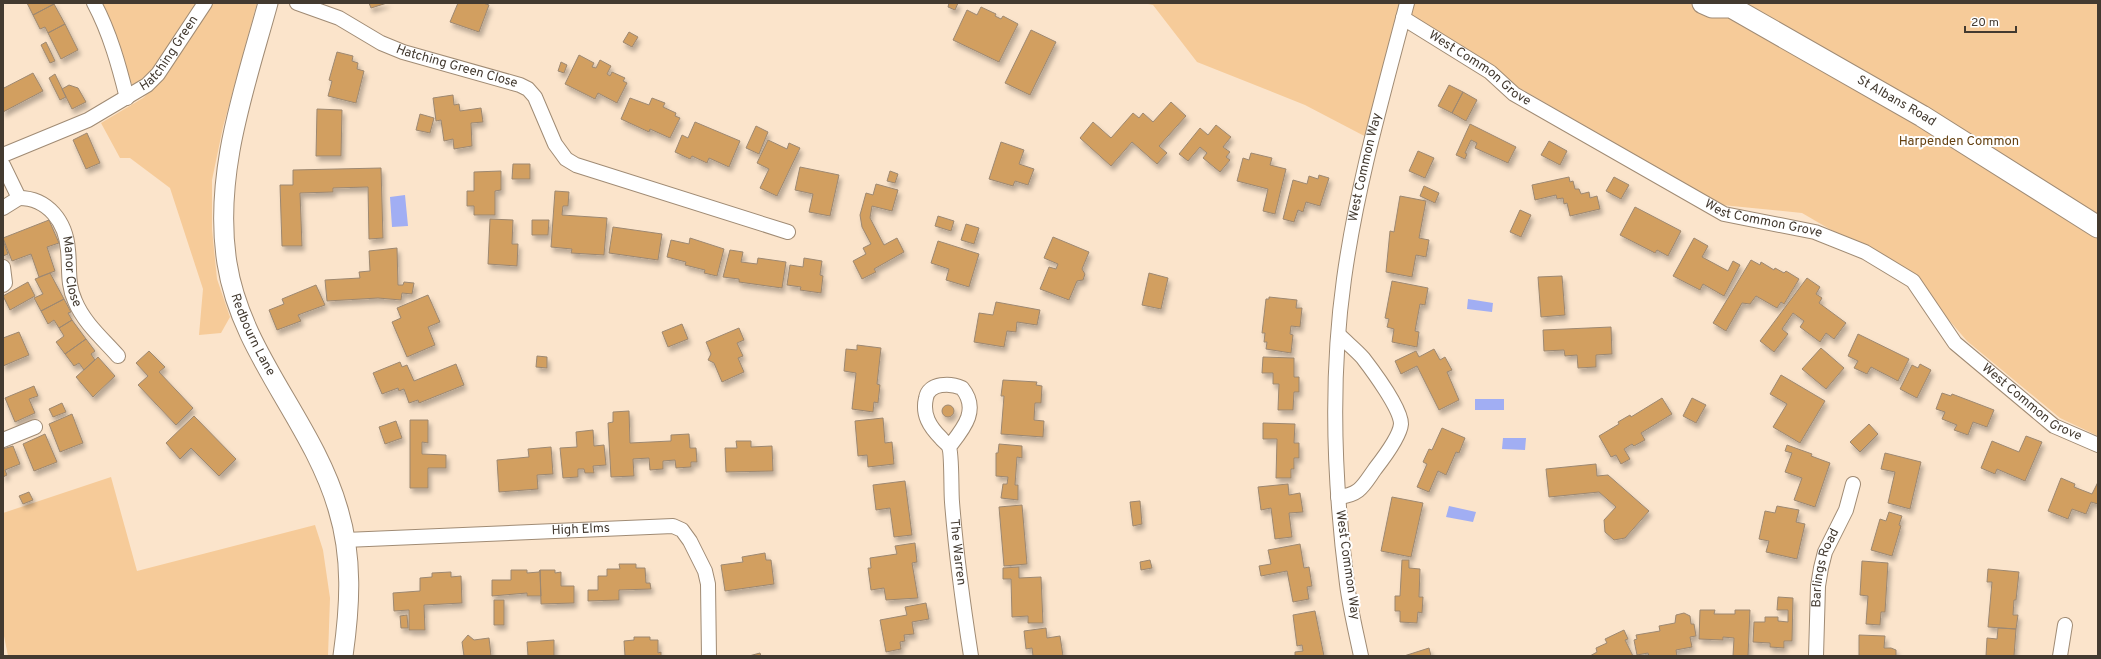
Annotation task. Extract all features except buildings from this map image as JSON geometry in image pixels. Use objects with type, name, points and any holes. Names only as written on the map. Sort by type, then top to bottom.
[{"type":"main road","name":"Redbourn Lane","points":[[268,3],[230,144],[223,213],[227,262],[234,294],[244,322],[272,378],[311,446],[328,481],[338,509],[346,540],[350,576],[348,617],[343,656]]},
{"type":"main road","name":"St Albans Road","points":[[1703,3],[1712,7],[1731,5],[1922,116],[2098,227]]},
{"type":"street","points":[[94,3],[101,16],[117,60],[127,98]]},
{"type":"street","name":"Hatching Green","points":[[3,155],[88,120],[147,85],[158,74],[204,3]]},
{"type":"street","name":"Hatching Green Close","points":[[297,3],[339,18],[381,43],[403,52],[520,84],[534,97],[561,153],[576,165],[788,232]]},
{"type":"street","name":"West Common Way","points":[[1361,656],[1347,586],[1338,497],[1336,419],[1339,335],[1352,228],[1366,160],[1407,3]]},
{"type":"street","name":"West Common Grove","points":[[1403,18],[1490,72],[1514,94],[1724,214],[1815,232],[1865,252],[1913,281],[1955,343],[2054,426],[2098,445]]},
{"type":"street","points":[[3,165],[19,198],[3,208]]},
{"type":"street","name":"Manor Close","points":[[19,198],[34,199],[42,203],[57,218],[66,239],[69,282],[75,303],[88,323],[118,356]]},
{"type":"street","points":[[3,267],[5,276],[3,285]]},
{"type":"street","name":"West Common Way","points":[[1338,497],[1351,496],[1359,491],[1382,460],[1401,424],[1397,411],[1380,382],[1363,358],[1339,335]]},
{"type":"street","points":[[3,440],[35,427]]},
{"type":"street","name":"The Warren","points":[[949,447],[955,542],[971,656]]},
{"type":"street","name":"Barlings Road","points":[[1816,656],[1818,586],[1821,568],[1825,552],[1846,510],[1853,484]]},
{"type":"street","name":"High Elms","points":[[346,540],[673,526],[682,530],[690,541],[704,571],[708,584],[709,656]]},
{"type":"street","points":[[2060,656],[2065,625]]},
{"type":"green space","points":[[99,3],[198,3],[149,75],[134,86],[127,78]]},
{"type":"green space","points":[[213,3],[257,3],[223,127],[212,180],[212,229],[217,279],[230,317],[221,333],[199,335],[203,289],[170,188],[130,158],[120,158],[101,123],[143,98],[160,82]]},
{"type":"green space","name":"Harpenden Common","points":[[1143,3],[2098,3],[2098,436],[2060,418],[1967,341],[1912,277],[1802,213],[1722,205],[1407,23],[1372,140],[1305,105],[1197,62],[1153,5]]},
{"type":"green space","points":[[111,477],[137,571],[315,525],[323,550],[330,598],[328,656],[8,656],[3,631],[3,513]]},
{"type":"water","points":[[405,195],[408,226],[392,227],[390,197]]},
{"type":"water","points":[[1468,299],[1493,303],[1492,312],[1467,309]]},
{"type":"water","points":[[1475,399],[1504,399],[1504,410],[1475,410]]},
{"type":"water","points":[[1503,438],[1526,438],[1525,450],[1502,449]]},
{"type":"water","points":[[1449,506],[1476,512],[1473,522],[1446,517]]}]
